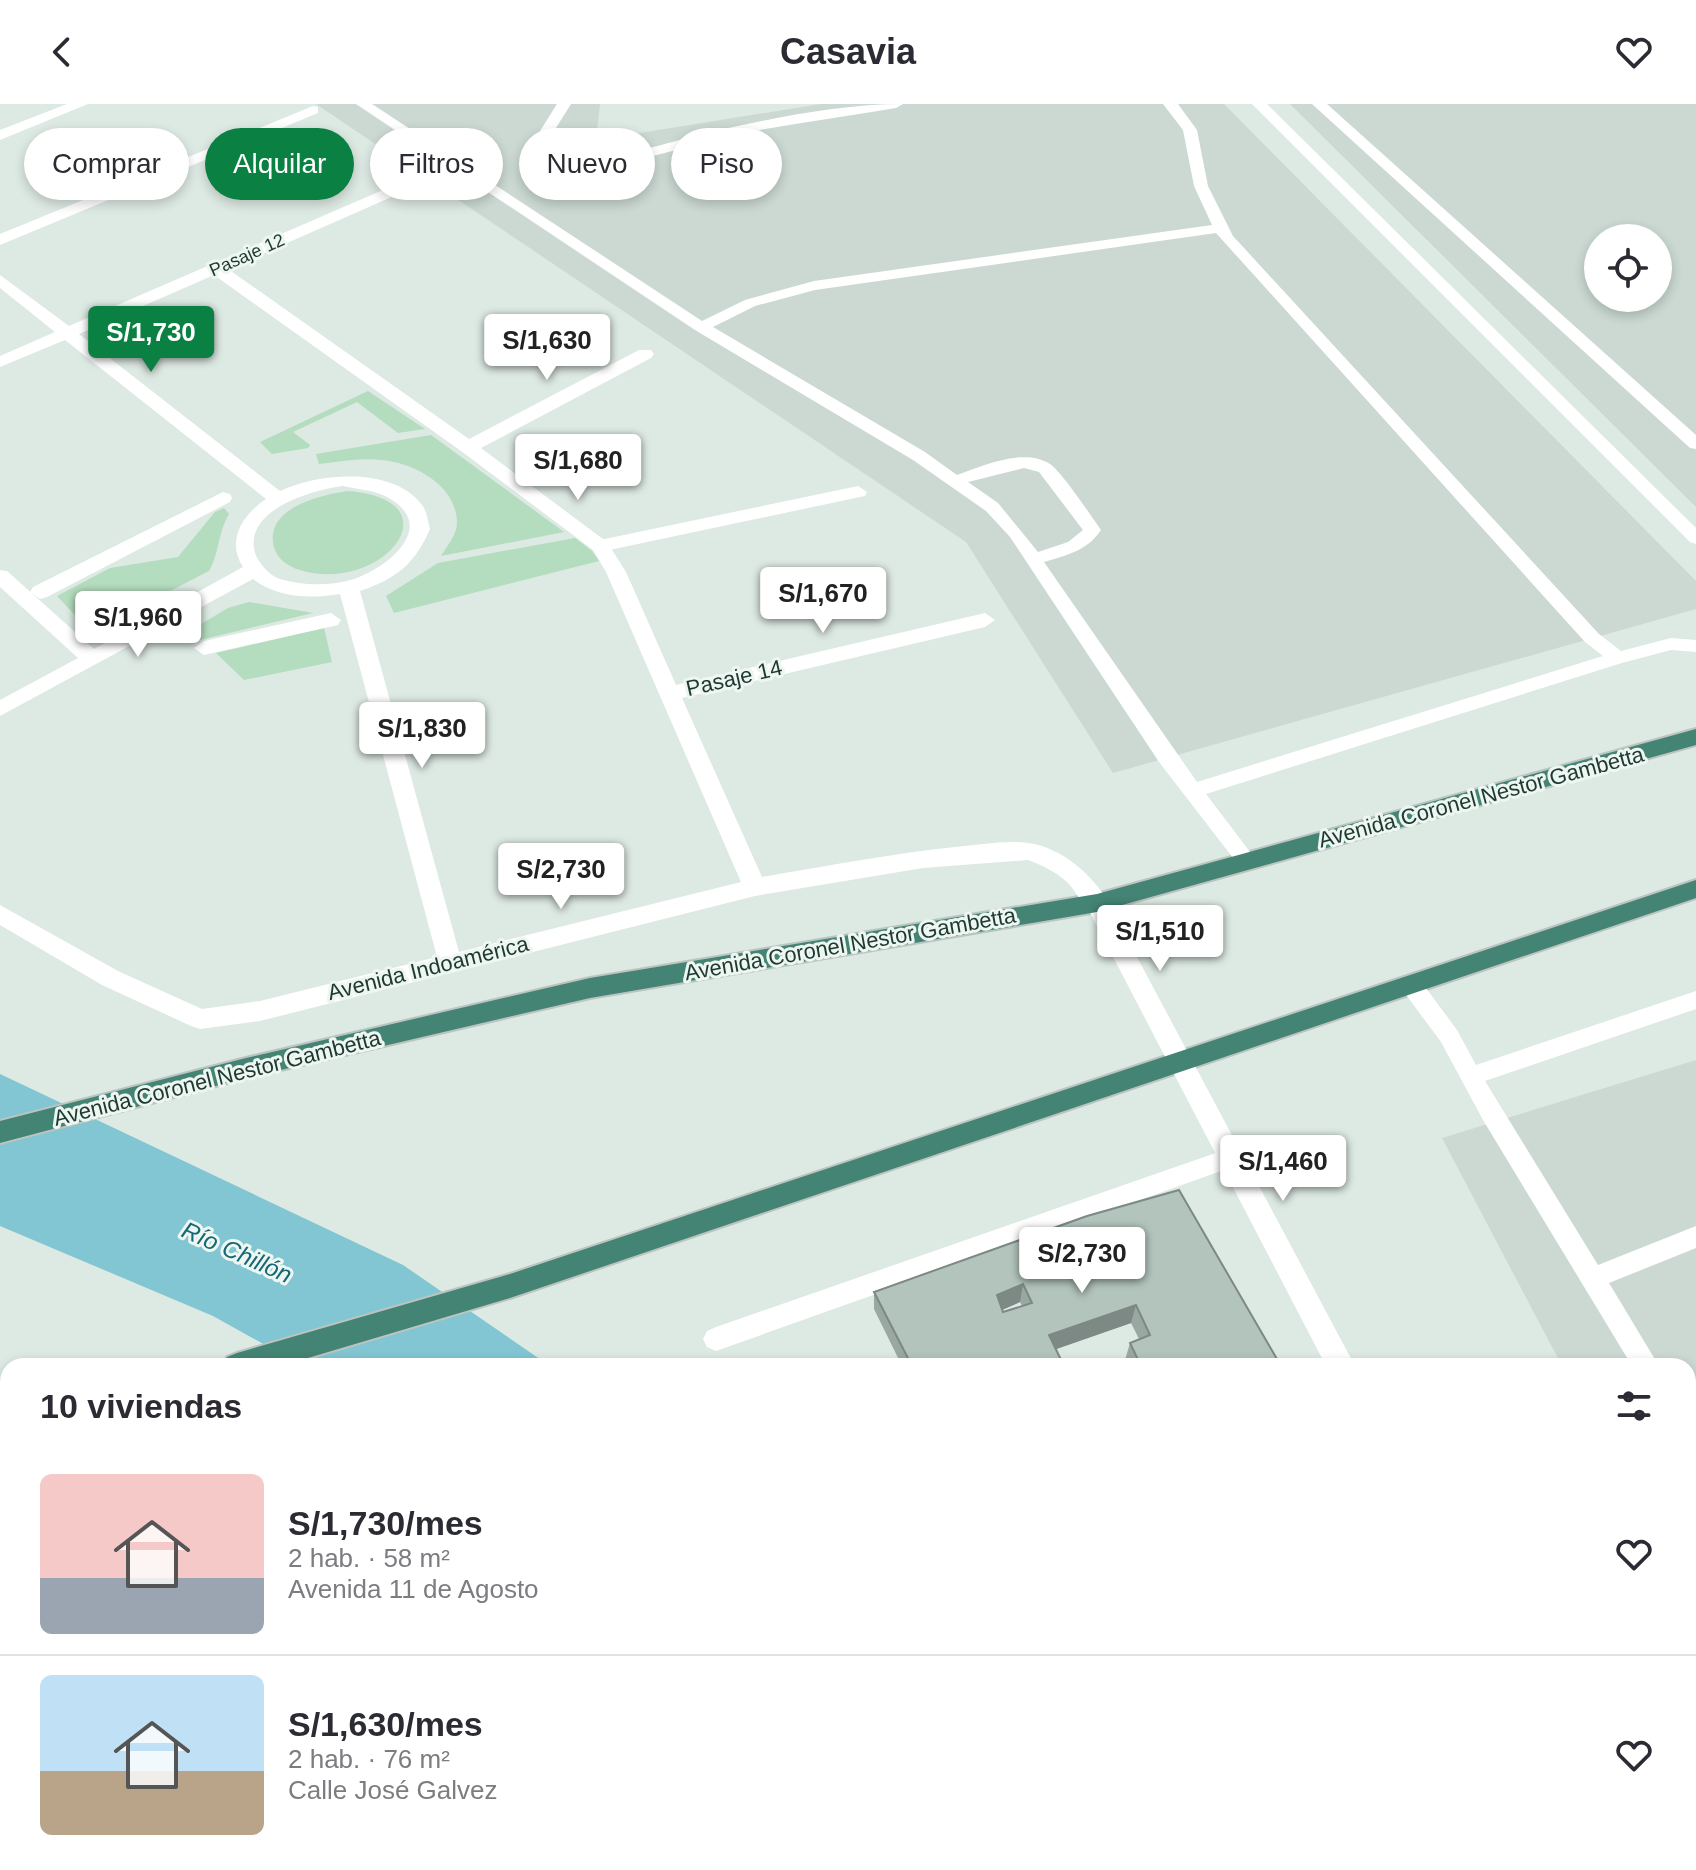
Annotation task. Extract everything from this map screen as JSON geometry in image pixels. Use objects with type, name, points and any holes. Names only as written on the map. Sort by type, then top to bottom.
[{"type":"highway","name":"Avenida Coronel Nestor Gambetta","points":[[0,1132],[246,1068],[590,988],[1097,903],[1696,737]]},
{"type":"highway","points":[[264,1358],[510,1286],[1696,889]]},
{"type":"street","points":[[0,135],[81,104]]},
{"type":"street","points":[[0,240],[313,110]]},
{"type":"street","name":"Pasaje 12","points":[[0,362],[372,200]]},
{"type":"street","points":[[216,268],[468,447],[600,546],[616,572],[755,887]]},
{"type":"street","points":[[0,280],[277,498]]},
{"type":"street","points":[[468,447],[645,354]]},
{"type":"street","points":[[354,481],[376,483],[402,494],[418,512],[420,534],[408,557],[383,576],[349,589],[321,592],[294,590],[271,583],[254,570],[245,553],[246,534],[257,515],[277,498],[308,485],[354,481]]},
{"type":"street","points":[[600,546],[858,492]]},
{"type":"street","points":[[40,592],[223,498]]},
{"type":"street","points":[[0,709],[254,570]]},
{"type":"street","points":[[0,576],[92,659]]},
{"type":"street","points":[[349,589],[450,963]]},
{"type":"street","points":[[204,648],[331,620]]},
{"type":"street","name":"Pasaje 14","points":[[671,693],[985,620]]},
{"type":"street","name":"Avenida Indoamérica","points":[[0,914],[110,978],[200,1019],[260,1011],[755,887],[923,859],[1029,851],[1051,859],[1074,875],[1097,903],[1337,1358]]},
{"type":"lane","points":[[363,104],[701,327],[919,456],[992,507],[1016,533],[1166,757],[1247,861]]},
{"type":"lane","points":[[564,104],[547,131],[557,150],[583,160],[618,161],[718,134],[896,104]]},
{"type":"lane","points":[[1170,104],[1182,113],[1193,134],[1200,181],[1226,238],[1592,638],[1618,658]]},
{"type":"lane","points":[[1259,104],[1696,538]]},
{"type":"lane","points":[[1319,104],[1696,444]]},
{"type":"lane","points":[[701,327],[750,303],[814,286],[1221,228]]},
{"type":"lane","points":[[954,481],[1023,462],[1036,463],[1045,468],[1092,530],[1089,538],[1081,543],[1033,559]]},
{"type":"lane","points":[[1193,791],[1618,658],[1671,644],[1696,646]]},
{"type":"lane","points":[[1412,986],[1449,1036],[1641,1358]]},
{"type":"lane","points":[[1471,1076],[1696,1000]]},
{"type":"lane","points":[[716,1339],[1230,1158]]},
{"type":"lane","points":[[1592,1279],[1696,1237]]},
{"type":"shaded area","points":[[316,104],[600,104],[597,128],[519,128],[519,200],[655,200],[655,131],[671,128],[821,104],[1224,104],[1696,581],[1696,609],[1113,773],[966,542],[458,200],[503,200],[503,128],[370,128],[370,140]]},
{"type":"shaded area","points":[[1290,104],[1696,104],[1696,507]]},
{"type":"shaded area","points":[[1696,1060],[1696,1358],[1558,1358],[1442,1138]]},
{"type":"green space","points":[[368,391],[425,429],[398,433],[357,402],[293,432],[310,445],[308,448],[272,454],[260,442]]},
{"type":"green space","points":[[431,435],[564,532],[441,556],[454,536],[457,523],[451,500],[436,482],[416,469],[394,462],[366,459],[319,464],[316,454]]},
{"type":"green space","points":[[349,491],[382,498],[399,511],[403,527],[396,544],[380,559],[357,570],[330,574],[300,570],[281,559],[274,547],[273,534],[277,522],[286,513],[311,500]]},
{"type":"green space","points":[[224,508],[229,514],[209,571],[94,630],[88,629],[57,596],[110,568],[178,557],[215,512]]},
{"type":"green space","points":[[575,538],[599,561],[394,613],[386,596],[438,563]]},
{"type":"green space","points":[[249,602],[313,613],[200,640],[191,630],[228,608]]},
{"type":"green space","points":[[324,628],[332,662],[244,680],[216,653]]},
{"type":"water","name":"Río Chillón","points":[[0,1074],[403,1265],[538,1358],[289,1358],[213,1316],[0,1226]]},
{"type":"building","points":[[1179,1190],[1276,1358],[1137,1358],[1130,1343],[1150,1335],[1136,1305],[1049,1335],[1060,1358],[908,1358],[874,1292],[1087,1216]],"holes":[[[1023,1284],[1032,1303],[1003,1312],[997,1295]]]}]
